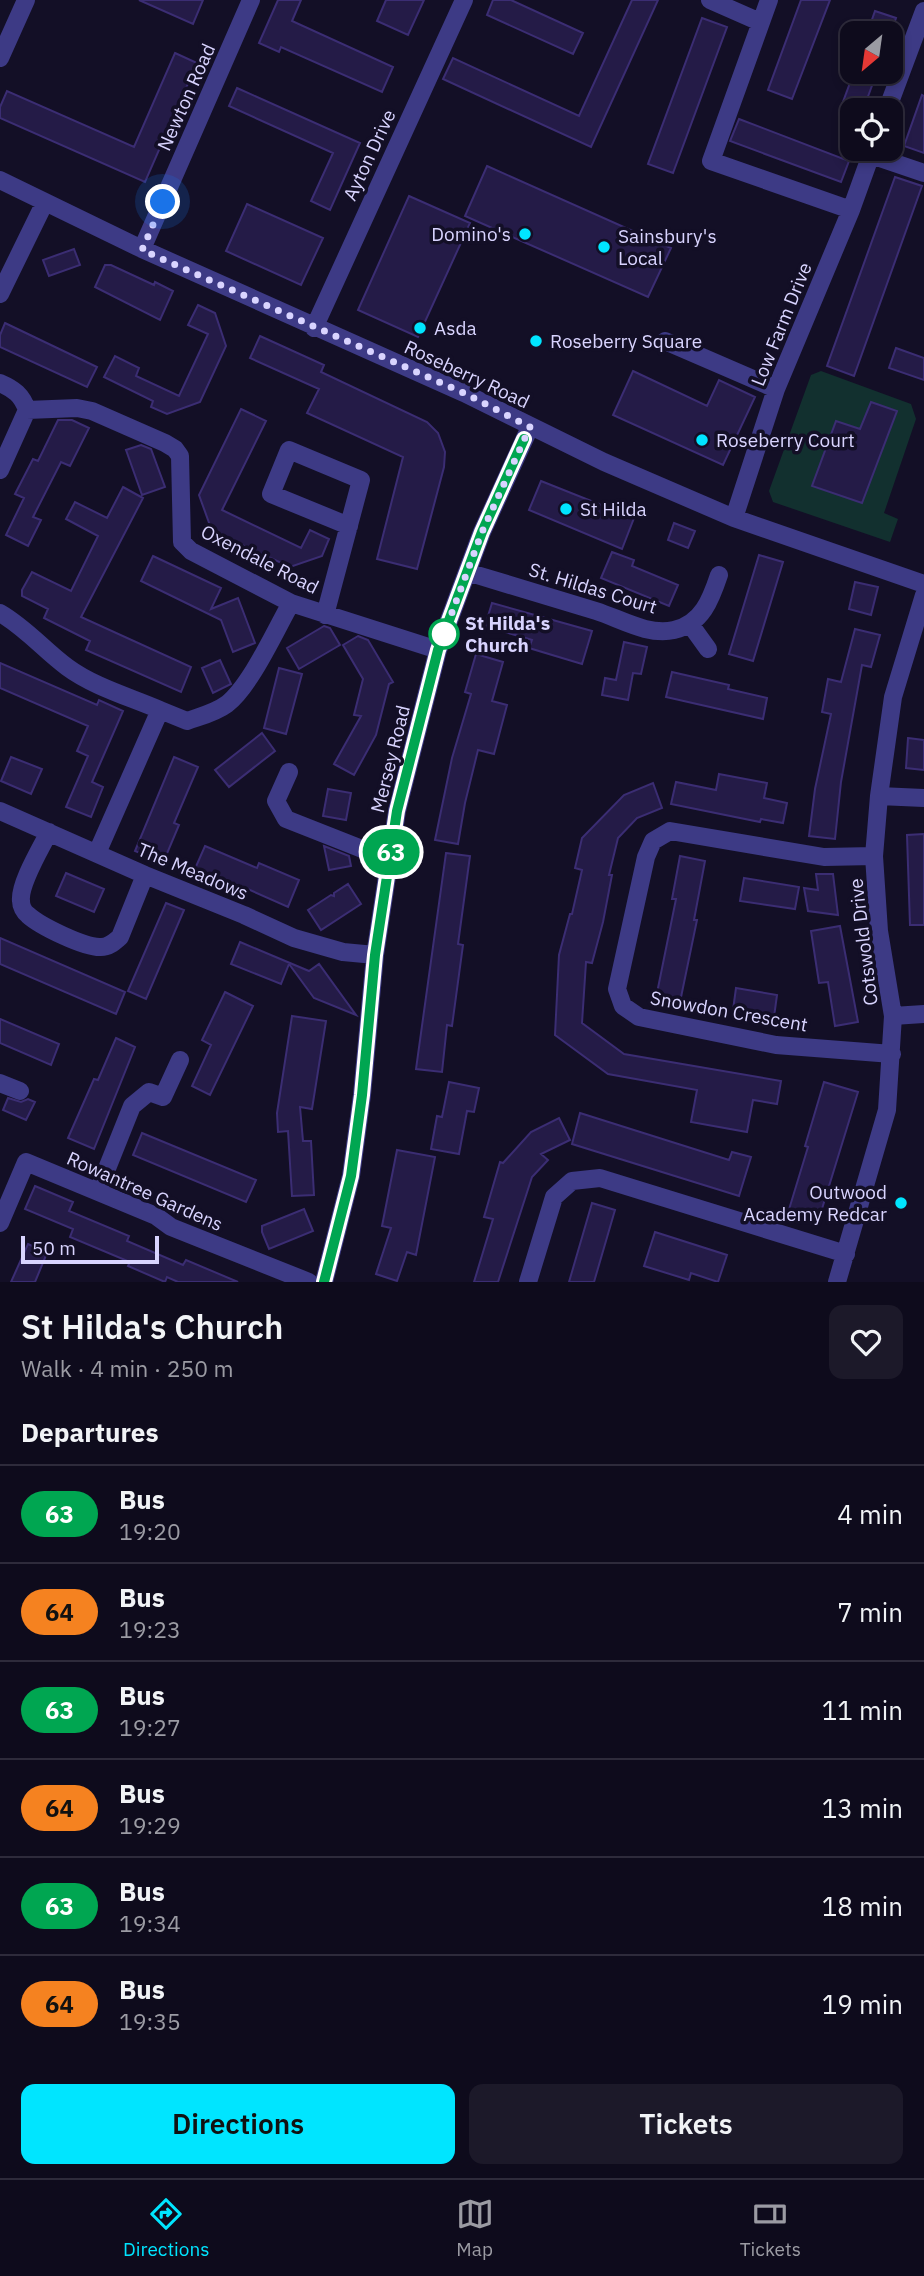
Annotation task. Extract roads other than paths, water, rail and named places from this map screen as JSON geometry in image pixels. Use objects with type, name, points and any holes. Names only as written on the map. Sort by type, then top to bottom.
[{"type":"street","points":[[0,58],[26,0]]},
{"type":"street","name":"Newton Road","points":[[142,250],[251,0]]},
{"type":"street","name":"Ayton Drive","points":[[314,328],[464,0]]},
{"type":"street","points":[[710,0],[760,22]]},
{"type":"street","points":[[769,0],[711,160],[851,210]]},
{"type":"street","points":[[891,98],[924,11]]},
{"type":"street","name":"Low Farm Drive","points":[[734,518],[776,389],[869,161]]},
{"type":"street","points":[[894,161],[924,173]]},
{"type":"street","name":"Roseberry Road","points":[[0,180],[142,250],[464,393],[530,427],[734,518],[924,584]]},
{"type":"street","points":[[0,294],[44,202]]},
{"type":"street","points":[[664,341],[776,389]]},
{"type":"street","points":[[0,383],[23,398],[27,410],[0,470]]},
{"type":"street","name":"Oxendale Road","points":[[27,410],[77,408],[92,411],[175,449],[180,456],[182,542],[191,551],[290,603],[438,650]]},
{"type":"street","name":"Mersey Road","points":[[324,1282],[351,1176],[362,1095],[375,955],[397,811],[438,650],[482,532],[530,427]]},
{"type":"street","points":[[325,615],[349,526],[361,480],[289,450],[271,494],[349,526]]},
{"type":"street","name":"St. Hildas Court","points":[[467,572],[601,612],[650,630],[674,630],[690,624]]},
{"type":"street","points":[[708,649],[690,624],[707,604],[719,575]]},
{"type":"street","name":"Cotswold Drive","points":[[837,1282],[887,1110],[893,1016],[878,931],[874,856],[879,796],[893,697],[924,595]]},
{"type":"street","points":[[0,613],[18,623],[66,666],[82,676],[187,721],[216,711],[230,702],[262,654],[290,603]]},
{"type":"street","points":[[97,853],[160,710]]},
{"type":"street","points":[[289,772],[276,800],[286,819],[390,860]]},
{"type":"street","points":[[879,796],[924,798]]},
{"type":"street","name":"The Meadows","points":[[0,811],[294,938],[343,952],[375,955]]},
{"type":"street","name":"Snowdon Crescent","points":[[874,856],[824,857],[670,831],[653,841],[646,857],[617,989],[623,1006],[639,1017],[776,1045],[891,1054]]},
{"type":"street","points":[[49,832],[21,891],[21,903],[26,914],[41,924],[88,945],[103,947],[113,944],[120,937],[145,875]]},
{"type":"street","points":[[893,1016],[924,1014]]},
{"type":"street","points":[[98,1191],[132,1106],[149,1092],[163,1097],[180,1060]]},
{"type":"street","points":[[0,1083],[20,1091]]},
{"type":"street","name":"Rowantree Gardens","points":[[0,1223],[26,1162],[156,1216],[171,1227],[309,1282]]},
{"type":"street","points":[[528,1282],[554,1197],[572,1181],[586,1179],[600,1178],[846,1254]]},
{"type":"place","name":"Domino's","points":[[525,234]]},
{"type":"place","name":"Sainsbury's Local","points":[[604,247]]},
{"type":"place","name":"Asda","points":[[420,328]]},
{"type":"place","name":"Roseberry Square","points":[[536,341]]},
{"type":"place","name":"Roseberry Court","points":[[702,440]]},
{"type":"place","name":"St Hilda","points":[[566,509]]},
{"type":"place","name":"St Hilda's Church","points":[[444,634]]},
{"type":"place","name":"Outwood Academy Redcar","points":[[901,1203]]}]
